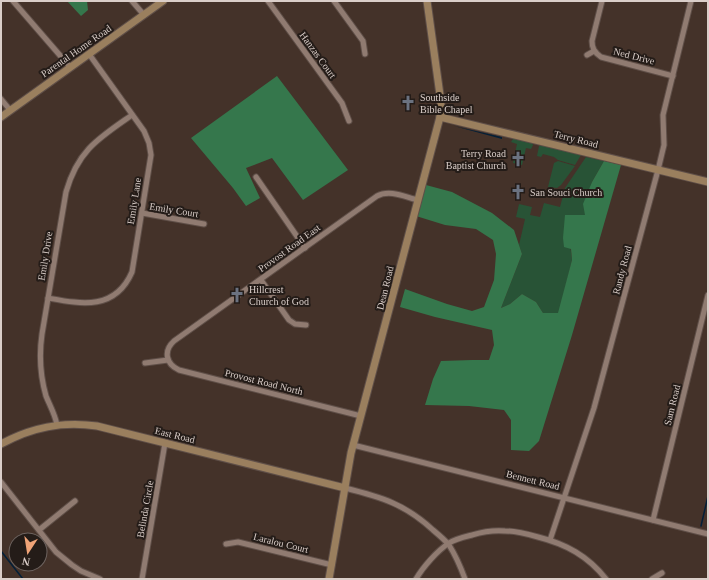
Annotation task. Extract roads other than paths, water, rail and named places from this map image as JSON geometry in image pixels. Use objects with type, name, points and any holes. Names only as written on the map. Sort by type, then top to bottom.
[{"type":"street","points":[[13,1],[70,67]]},
{"type":"street","points":[[132,1],[144,15]]},
{"type":"street","name":"Parental Home Road","points":[[1,116],[163,1]]},
{"type":"street","name":"Hanzas Court","points":[[268,1],[342,103],[349,121]]},
{"type":"street","points":[[334,1],[363,41],[365,54]]},
{"type":"street","name":"Dean Road","points":[[330,579],[353,445],[440,117],[441,102],[427,1]]},
{"type":"street","points":[[588,56],[594,50],[592,40],[602,1]]},
{"type":"street","name":"Randy Road","points":[[550,540],[594,408],[658,170],[664,144],[663,115],[691,1]]},
{"type":"street","name":"Ned Drive","points":[[594,50],[601,57],[673,76]]},
{"type":"street","name":"Emily Lane","points":[[48,298],[88,303],[104,300],[124,287],[132,272],[142,213],[150,161],[150,150],[147,137],[89,54]]},
{"type":"street","points":[[1,99],[10,110]]},
{"type":"street","name":"Emily Drive","points":[[57,425],[45,392],[40,368],[41,344],[63,203],[73,172],[84,154],[102,136],[132,115]]},
{"type":"street","name":"Terry Road","points":[[440,117],[708,182]]},
{"type":"street","points":[[256,177],[305,248]]},
{"type":"street","name":"Provost Road East","points":[[168,360],[168,349],[174,341],[381,194],[391,193],[418,200]]},
{"type":"street","name":"Emily Court","points":[[142,213],[204,224]]},
{"type":"street","points":[[261,280],[289,320],[296,324],[306,325]]},
{"type":"street","name":"Sam Road","points":[[653,520],[708,295]]},
{"type":"street","points":[[145,363],[168,360]]},
{"type":"street","name":"Provost Road North","points":[[168,360],[175,368],[179,370],[361,416]]},
{"type":"street","name":"East Road","points":[[1,444],[33,430],[57,425],[92,425],[345,488]]},
{"type":"street","name":"Belinda Circle","points":[[142,579],[165,443]]},
{"type":"street","name":"Bennett Road","points":[[353,445],[708,534]]},
{"type":"street","points":[[1,482],[56,552],[81,571],[100,579]]},
{"type":"street","points":[[345,488],[375,496],[401,506],[413,514],[448,544],[458,561],[465,579]]},
{"type":"street","points":[[39,530],[75,501]]},
{"type":"street","points":[[416,579],[439,551],[448,544],[479,533],[499,531],[514,531],[530,534],[570,548],[594,565],[606,579]]},
{"type":"street","name":"Laralou Court","points":[[226,544],[238,542],[332,565]]},
{"type":"street","points":[[652,579],[662,573]]},
{"type":"water","points":[[454,126],[502,137],[502,139]]},
{"type":"waterway","points":[[701,526],[708,496]]},
{"type":"waterway","points":[[1,551],[23,579]]},
{"type":"place","name":"Southside Bible Chapel","points":[[408,103]]},
{"type":"place","name":"Terry Road Baptist Church","points":[[518,159]]},
{"type":"place","name":"San Souci Church","points":[[518,192]]},
{"type":"place","name":"Hillcrest Church of God","points":[[237,295]]}]
